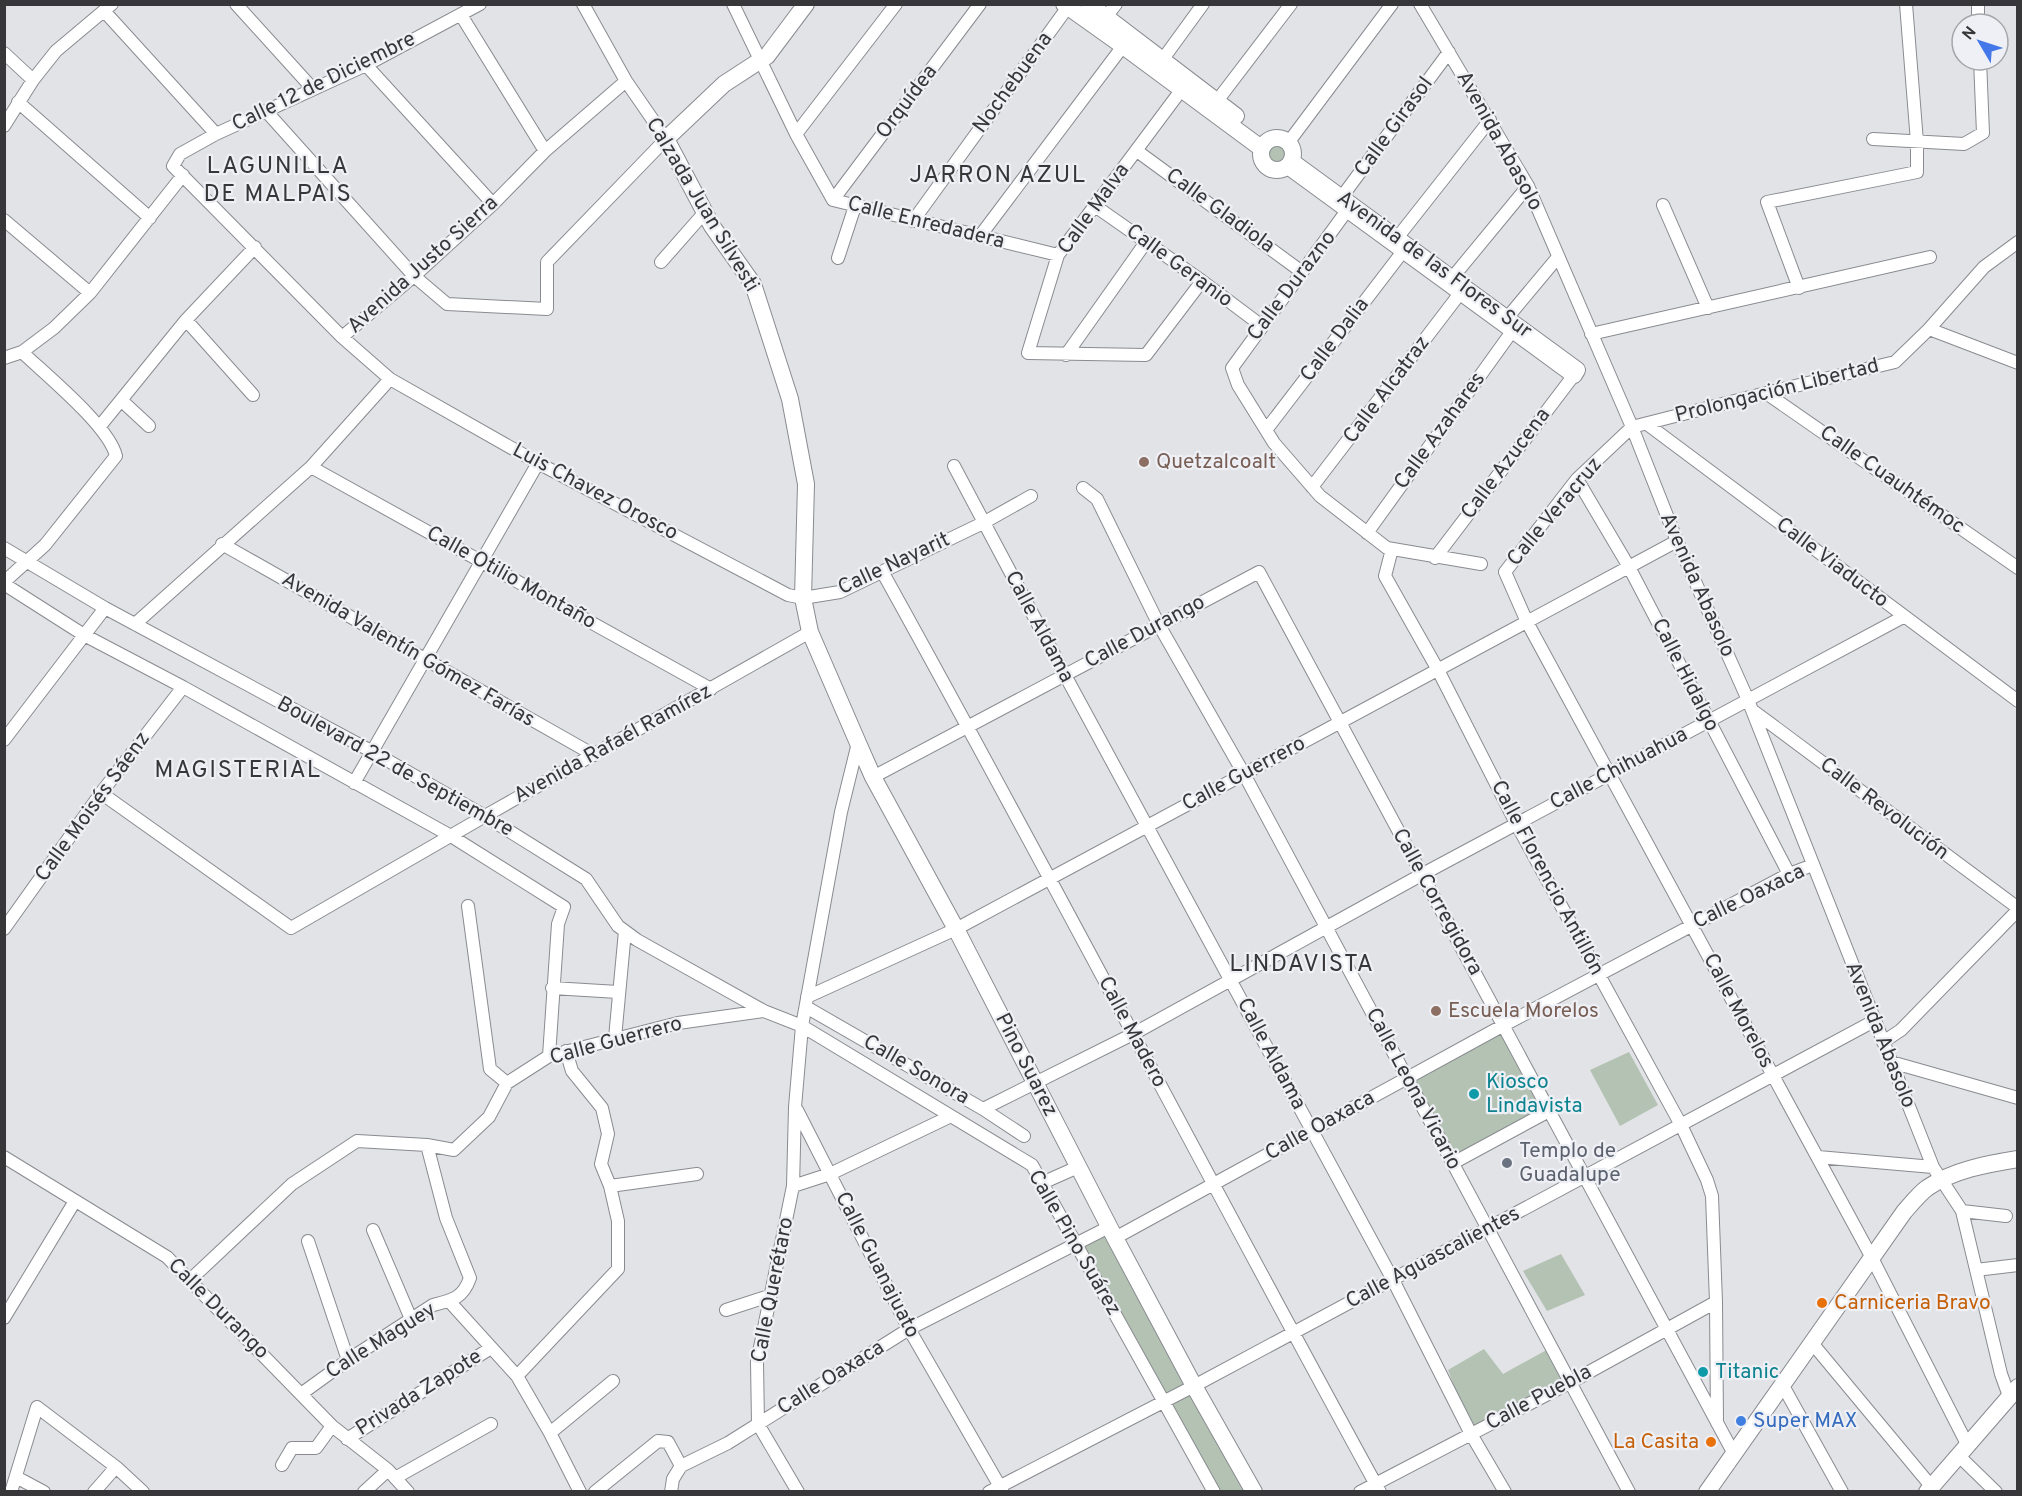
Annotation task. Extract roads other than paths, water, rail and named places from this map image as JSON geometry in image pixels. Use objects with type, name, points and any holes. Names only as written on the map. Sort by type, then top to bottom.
[{"type":"street","name":"Calle 12 de Diciembre","points":[[183,175],[173,165],[180,154],[216,134],[366,65],[480,4]]},
{"type":"street","name":"Calzada Juan Silvesti","points":[[583,4],[626,81],[666,139],[712,226],[753,284],[789,399],[806,484],[803,598],[810,632]]},
{"type":"street","name":"Calle Enredadera","points":[[733,4],[796,134],[833,200],[1058,255]]},
{"type":"street","points":[[266,111],[414,276],[447,304],[547,309],[547,262],[666,139],[724,84],[767,56],[806,4]]},
{"type":"street","points":[[796,134],[896,4]]},
{"type":"street","name":"Orquídea","points":[[833,200],[980,4]]},
{"type":"street","points":[[1089,4],[1111,11],[1163,59],[1186,84],[1275,143],[1292,151],[1290,163],[1279,170],[1269,169],[1262,161],[1275,143],[1392,4]]},
{"type":"street","points":[[1163,59],[1203,4]]},
{"type":"street","points":[[1217,101],[1291,4]]},
{"type":"street","points":[[1350,55],[1383,4]]},
{"type":"street","name":"Avenida Abasolo","points":[[1420,4],[1528,186],[1632,428],[1677,541],[1749,705],[1937,1174],[1962,1211]]},
{"type":"street","points":[[1799,288],[1767,202],[1917,172],[1917,142],[1906,4]]},
{"type":"street","points":[[1068,5],[1123,46],[1217,101],[1275,143]]},
{"type":"street","name":"Nochebuena","points":[[913,220],[1068,5]]},
{"type":"street","points":[[243,7],[313,89]]},
{"type":"street","points":[[4,126],[33,80],[56,51],[109,8],[216,134]]},
{"type":"street","points":[[461,15],[545,151]]},
{"type":"street","points":[[980,236],[1123,46]]},
{"type":"street","name":"Calle Girasol","points":[[1345,203],[1449,52]]},
{"type":"street","points":[[4,53],[33,80]]},
{"type":"street","points":[[366,65],[493,204]]},
{"type":"street","points":[[1873,139],[1964,144],[1983,133],[1980,72]]},
{"type":"street","name":"Avenida Justo Sierra","points":[[390,379],[342,337],[414,276],[493,204],[545,151],[626,81]]},
{"type":"street","name":"Calle Malva","points":[[1066,355],[1028,353],[1058,255],[1186,84]]},
{"type":"street","points":[[18,102],[150,218]]},
{"type":"street","name":"Calle Dalia","points":[[1266,430],[1490,120]]},
{"type":"street","name":"Calle Gladiola","points":[[1137,151],[1302,272]]},
{"type":"street","name":"Avenida de las Flores Sur","points":[[1290,163],[1576,373]]},
{"type":"street","points":[[4,358],[22,352],[54,328],[90,293],[183,175],[342,337]]},
{"type":"street","name":"Calle Alcatraz","points":[[1312,487],[1454,284],[1528,186]]},
{"type":"street","name":"Calle Durazno","points":[[1266,430],[1238,385],[1232,368],[1302,272],[1345,203]]},
{"type":"street","points":[[1663,205],[1708,308]]},
{"type":"street","points":[[838,258],[855,206]]},
{"type":"street","name":"Calle Geranio","points":[[1095,206],[1262,326]]},
{"type":"street","points":[[661,262],[705,212]]},
{"type":"street","points":[[4,220],[90,293]]},
{"type":"street","points":[[1066,355],[1146,242]]},
{"type":"street","name":"Prolongación Libertad","points":[[1632,428],[1895,362],[1984,267],[2018,242]]},
{"type":"street","points":[[100,426],[186,320],[255,247]]},
{"type":"street","name":"Calle Azahares","points":[[1367,532],[1558,257]]},
{"type":"street","points":[[1591,334],[1929,258]]},
{"type":"street","points":[[1066,355],[1146,355],[1202,281]]},
{"type":"street","points":[[186,320],[253,395]]},
{"type":"street","points":[[1929,328],[2018,363]]},
{"type":"street","points":[[4,583],[45,545],[116,456],[114,447],[100,426],[22,352]]},
{"type":"street","name":"Calle Azucena","points":[[1435,558],[1576,373]]},
{"type":"street","points":[[135,624],[311,467],[390,379]]},
{"type":"street","name":"Luis Chavez Orosco","points":[[390,379],[538,463],[788,595],[803,598]]},
{"type":"street","name":"Calle Cuauhtémoc","points":[[1766,393],[2018,568]]},
{"type":"street","points":[[121,400],[150,426]]},
{"type":"street","name":"Calle Viaducto","points":[[1647,424],[2018,701]]},
{"type":"street","name":"Calle Veracruz","points":[[1505,572],[1577,479],[1632,428]]},
{"type":"street","points":[[1266,430],[1274,443],[1320,496],[1387,548],[1435,558],[1481,564]]},
{"type":"street","points":[[354,783],[538,463]]},
{"type":"street","name":"Calle Aldama","points":[[954,466],[1393,1280],[1471,1434],[1505,1491]]},
{"type":"street","name":"Calle Otilio Montaño","points":[[311,467],[711,688]]},
{"type":"street","name":"Calle Hidalgo","points":[[1577,479],[1629,567],[1789,874]]},
{"type":"street","name":"Calle Leona Vicario","points":[[1083,488],[1097,499],[1159,625],[1244,774],[1629,1491]]},
{"type":"street","name":"Calle Nayarit","points":[[803,598],[840,592],[883,573],[1031,496]]},
{"type":"street","name":"Calle Guerrero","points":[[807,1002],[956,929],[1677,541]]},
{"type":"street","name":"Avenida Valentín Gómez Farías","points":[[222,544],[594,755]]},
{"type":"street","name":"Boulevard 22 de Septiembre","points":[[4,548],[105,608],[371,751],[484,816],[586,879],[618,926],[636,940],[764,1011]]},
{"type":"street","name":"Calle Florencio Antillón","points":[[1392,549],[1385,576],[1438,669],[1516,824],[1681,1125],[1707,1180],[1712,1196],[1717,1425]]},
{"type":"street","name":"Calle Durango","points":[[873,777],[1259,572]]},
{"type":"street","name":"Calle Corregidora","points":[[1259,572],[1734,1454]]},
{"type":"street","name":"Calle Morelos","points":[[1505,572],[1527,622],[1872,1258],[1963,1450],[1996,1491]]},
{"type":"street","name":"Calle Madero","points":[[883,573],[968,726],[1377,1487]]},
{"type":"street","name":"Boulevard 22 de Septiembre","points":[[4,583],[84,635],[183,687],[451,836],[564,907],[558,924],[552,988]]},
{"type":"street","points":[[4,740],[105,608]]},
{"type":"street","name":"Calle Chihuahua","points":[[983,1109],[1132,1034],[1609,773],[1709,721],[1749,705],[1903,617]]},
{"type":"street","name":"Avenida Rafaél Ramírez","points":[[101,793],[291,928],[810,632]]},
{"type":"street","name":"Pino Suarez","points":[[810,632],[873,777],[956,929],[1194,1386],[1254,1491]]},
{"type":"street","name":"Calle Moisés Sáenz","points":[[4,929],[101,793],[183,687]]},
{"type":"street","name":"Calle Revolución","points":[[1749,705],[2018,909]]},
{"type":"street","points":[[795,1107],[802,1026],[841,812],[858,743]]},
{"type":"street","name":"Calle Oaxaca","points":[[681,1466],[728,1443],[909,1329],[1076,1244],[1112,1232],[1213,1185],[1599,974],[1789,874],[1813,865]]},
{"type":"street","points":[[468,906],[490,1069],[507,1083]]},
{"type":"street","points":[[1883,1042],[1901,1030],[2018,909]]},
{"type":"street","points":[[615,1038],[625,931]]},
{"type":"street","points":[[549,1056],[552,988],[618,992]]},
{"type":"street","name":"Calle Sonora","points":[[807,1002],[1024,1136]]},
{"type":"street","name":"Calle Guerrero","points":[[190,1280],[292,1184],[357,1141],[427,1145],[454,1150],[489,1117],[507,1083],[549,1056],[678,1023],[764,1011],[802,1026]]},
{"type":"street","name":"Calle Aguascalientes","points":[[997,1489],[1293,1334],[1874,1021]]},
{"type":"street","name":"Calle Pino Suárez","points":[[802,1026],[1032,1165],[1214,1491]]},
{"type":"street","points":[[517,1376],[618,1269],[618,1221],[610,1186],[601,1164],[608,1134],[602,1108],[572,1071],[566,1051]]},
{"type":"street","points":[[1891,1062],[2018,1098]]},
{"type":"street","name":"Calle Guanajuato","points":[[795,1107],[909,1329],[997,1489]]},
{"type":"street","name":"Calle Querétaro","points":[[795,1107],[793,1186],[757,1362],[758,1424],[798,1491]]},
{"type":"street","points":[[1453,1163],[1549,1111]]},
{"type":"street","points":[[793,1186],[830,1174],[950,1117]]},
{"type":"street","points":[[427,1145],[446,1218],[470,1278],[465,1291],[449,1301]]},
{"type":"street","name":"Calle Durango","points":[[4,1157],[167,1257],[332,1426],[391,1474],[408,1491]]},
{"type":"street","points":[[1818,1157],[1937,1174],[2018,1159]]},
{"type":"street","points":[[1042,1183],[1078,1167]]},
{"type":"street","points":[[610,1186],[697,1174]]},
{"type":"street","points":[[1707,1491],[1904,1212],[1937,1174]]},
{"type":"street","points":[[4,1318],[75,1201]]},
{"type":"street","points":[[1812,1343],[1929,1489],[2013,1392],[2001,1374],[1962,1211],[2006,1216]]},
{"type":"street","points":[[373,1230],[411,1319]]},
{"type":"street","points":[[308,1241],[348,1360]]},
{"type":"street","points":[[1976,1270],[2018,1265]]},
{"type":"street","points":[[726,1310],[769,1296]]},
{"type":"street","name":"Calle Maguey","points":[[301,1394],[348,1360],[433,1305],[449,1301],[517,1376],[580,1491]]},
{"type":"street","name":"Calle Puebla","points":[[1360,1491],[1377,1487],[1716,1302]]},
{"type":"street","name":"Privada Zapote","points":[[347,1439],[490,1348]]},
{"type":"street","points":[[550,1433],[613,1381]]},
{"type":"street","points":[[1782,1384],[1842,1491]]},
{"type":"street","points":[[10,1491],[37,1407],[116,1467],[143,1491]]},
{"type":"street","points":[[364,1491],[391,1474],[491,1424]]},
{"type":"street","points":[[282,1465],[292,1449],[316,1448],[332,1426]]},
{"type":"street","points":[[595,1491],[658,1441],[668,1442],[681,1466],[671,1491]]},
{"type":"street","points":[[94,1491],[116,1467]]},
{"type":"street","points":[[15,1477],[44,1491]]},
{"type":"place","name":"Quetzalcoalt","points":[[1144,462]]},
{"type":"place","name":"Escuela Morelos","points":[[1436,1011]]},
{"type":"place","name":"Kiosco Lindavista","points":[[1474,1094]]},
{"type":"place","name":"Templo de Guadalupe","points":[[1507,1163]]},
{"type":"place","name":"Carniceria Bravo","points":[[1822,1303]]},
{"type":"place","name":"Titanic","points":[[1703,1372]]},
{"type":"place","name":"Super MAX","points":[[1741,1421]]},
{"type":"place","name":"La Casita","points":[[1711,1442]]},
{"type":"district","name":"JARRON AZUL","points":[[998,176]]},
{"type":"district","name":"LAGUNILLA DE MALPAIS","points":[[278,181]]},
{"type":"district","name":"MAGISTERIAL","points":[[238,771]]},
{"type":"district","name":"LINDAVISTA","points":[[1302,965]]}]
